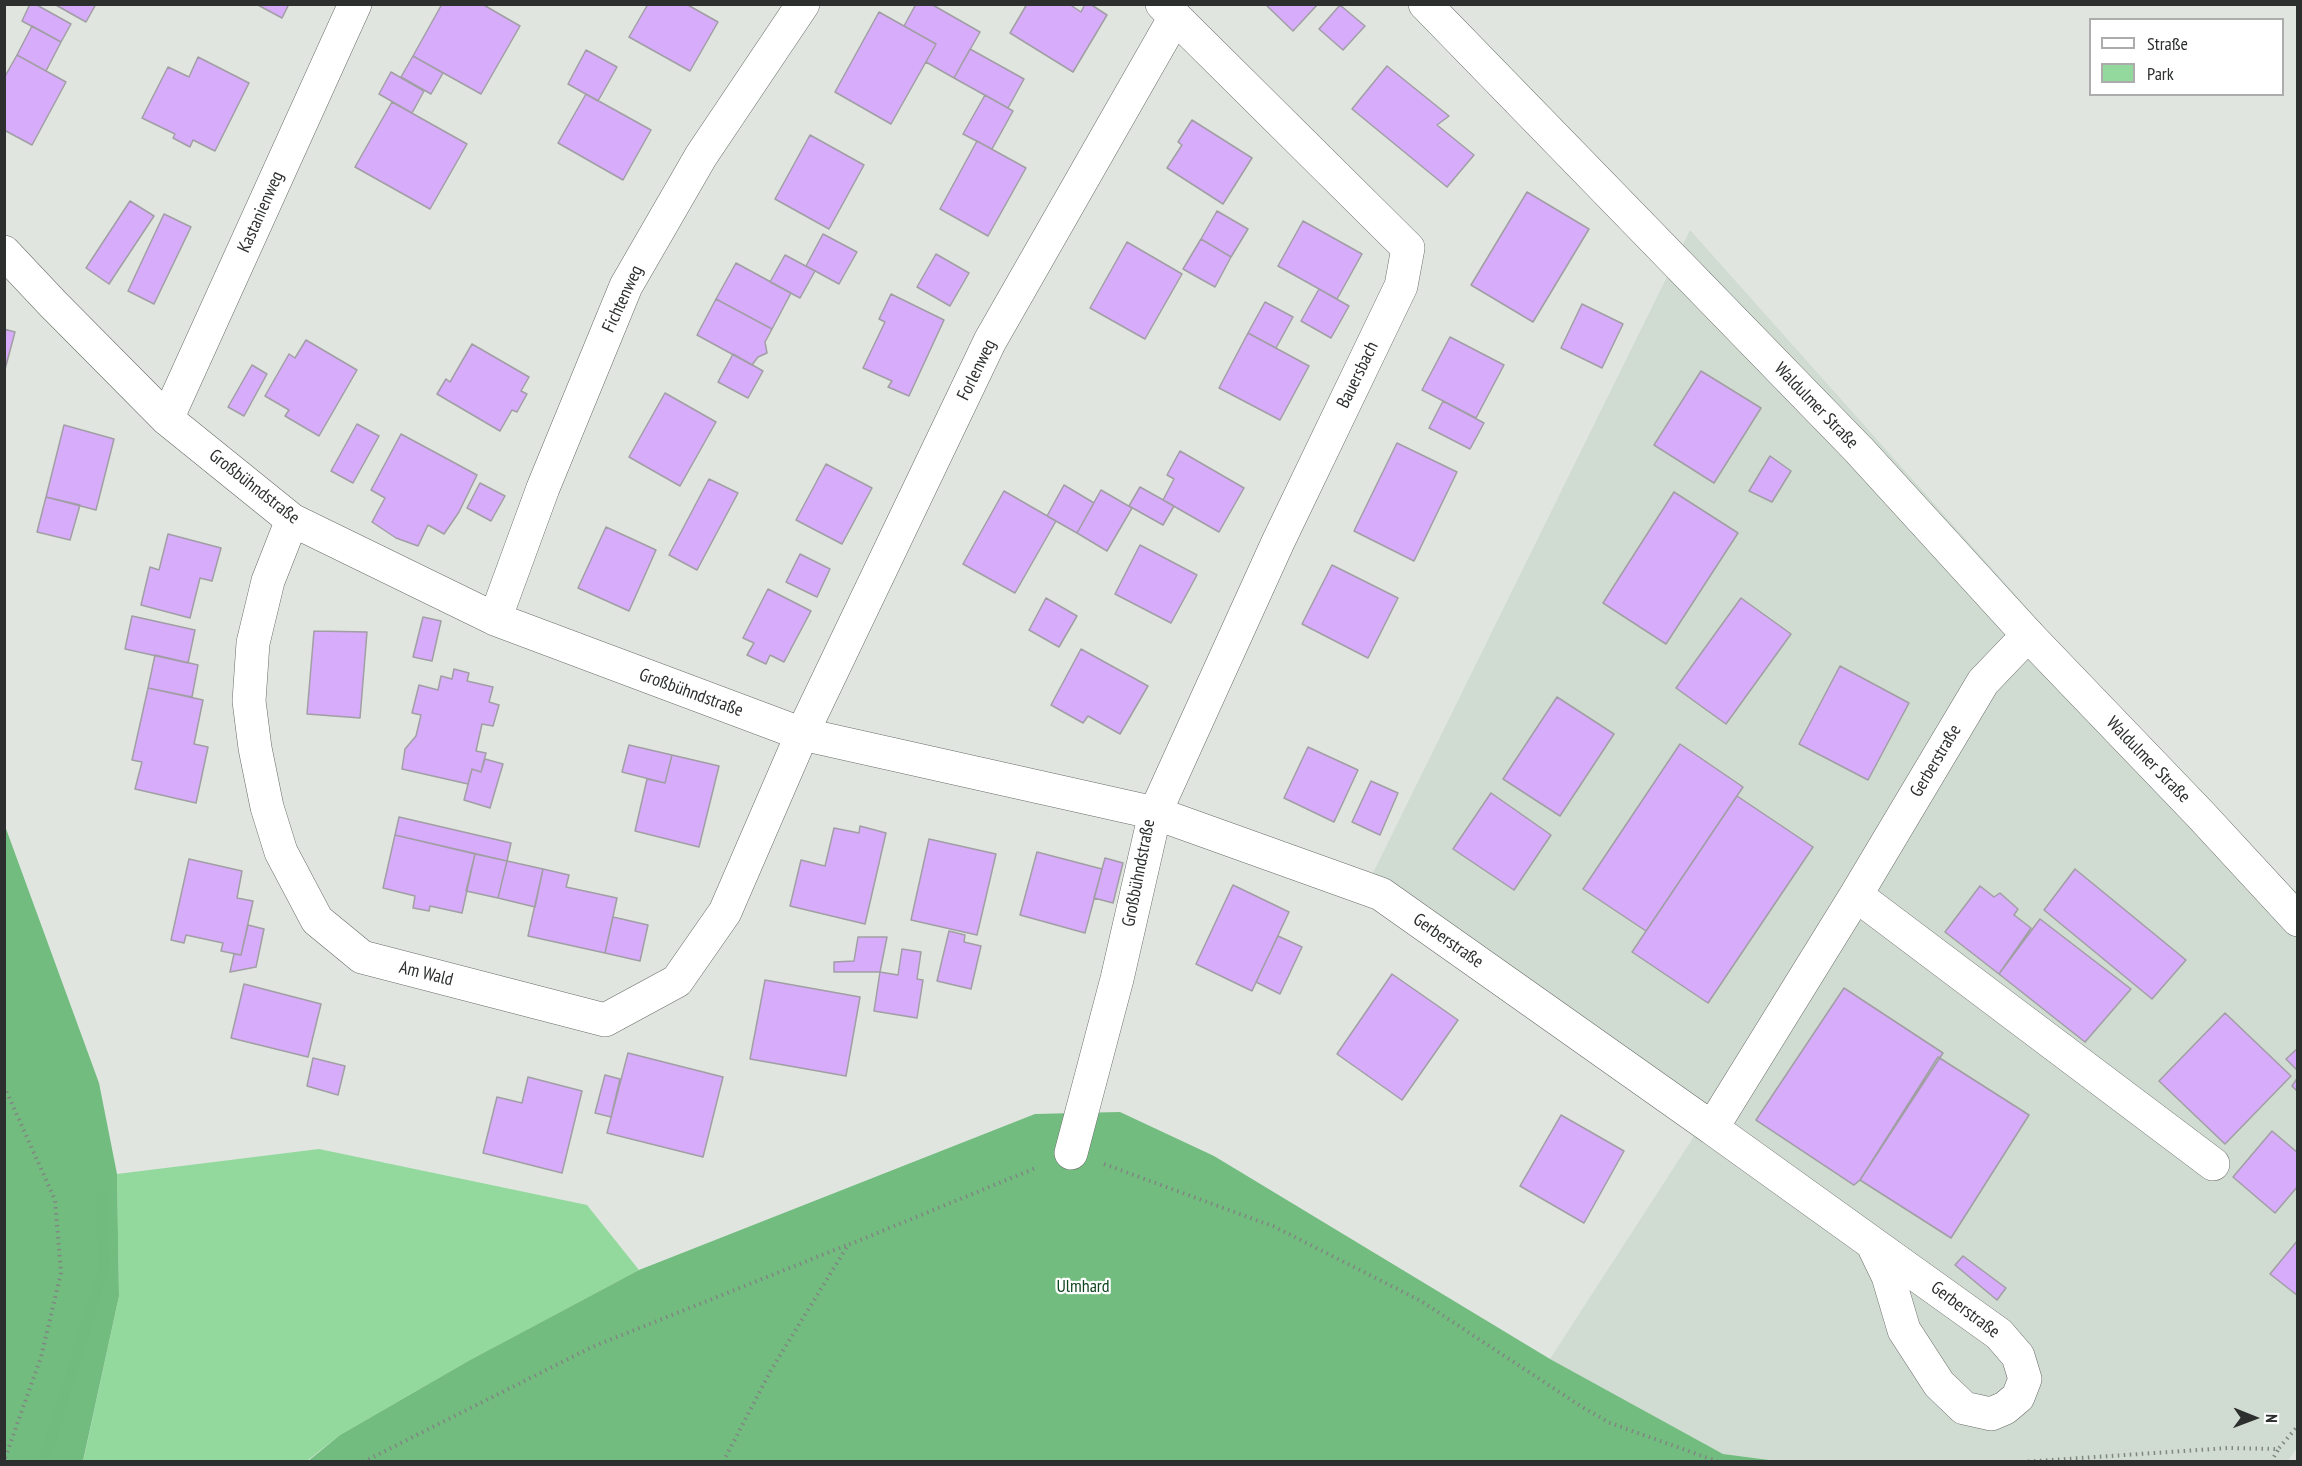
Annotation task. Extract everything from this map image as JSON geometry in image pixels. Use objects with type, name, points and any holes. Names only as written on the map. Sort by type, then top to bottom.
[{"type":"street","name":"Kastanienweg","points":[[167,419],[355,4]]},
{"type":"street","name":"Fichtenweg","points":[[495,620],[543,488],[626,286],[701,156],[803,4]]},
{"type":"street","name":"Waldulmer Straße","points":[[1425,4],[1859,450],[2028,635],[2298,920]]},
{"type":"street","name":"Forlenweg","points":[[802,734],[990,341],[1169,11]]},
{"type":"street","name":"Bauersbach","points":[[1155,813],[1278,542],[1401,286],[1408,248],[1169,11]]},
{"type":"street","name":"Großbühndstraße","points":[[4,252],[167,419],[292,520],[495,620],[802,734],[1155,813],[1117,979],[1071,1153]]},
{"type":"street","name":"Am Wald","points":[[292,520],[268,581],[253,643],[249,701],[255,748],[267,807],[286,862],[316,920],[362,957],[605,1020],[677,981],[725,912],[802,734]]},
{"type":"street","name":"Gerberstraße","points":[[1712,1128],[1856,896],[1983,682],[2028,635]]},
{"type":"street","name":"Gerberstraße","points":[[1155,813],[1381,894],[1712,1128],[1999,1334],[2018,1356],[2025,1379],[2018,1397],[2005,1408],[1991,1413],[1964,1408],[1939,1384],[1905,1330],[1888,1276],[1872,1243]]},
{"type":"street","points":[[1856,896],[2213,1164]]},
{"type":"path","points":[[4,1086],[55,1200],[61,1273],[41,1357],[4,1461]]},
{"type":"path","points":[[363,1461],[592,1347],[1071,1153],[1275,1227],[1421,1301],[1582,1407],[1611,1423],[1719,1461]]},
{"type":"path","points":[[723,1461],[771,1370],[848,1245]]},
{"type":"path","points":[[2271,1461],[2298,1426]]},
{"type":"path","points":[[2022,1461],[2228,1448],[2278,1449]]},
{"type":"shaded area","points":[[1690,230],[2112,703],[2297,901],[2297,1448],[2287,1462],[2231,1460],[2183,1462],[1777,1461],[1723,1454],[1550,1359],[1702,1124],[1370,879]]},
{"type":"green space","points":[[5,826],[99,1083],[117,1174],[119,1296],[83,1461],[5,1461]]},
{"type":"green space","name":"Ulmhard","points":[[1120,1112],[1214,1156],[1550,1359],[1723,1454],[1777,1461],[307,1462],[340,1435],[470,1360],[639,1270],[1035,1114]]},
{"type":"green space","points":[[319,1149],[587,1205],[639,1270],[470,1360],[340,1435],[307,1461],[83,1462],[119,1296],[117,1174]]},
{"type":"building","points":[[30,4],[35,4],[71,24],[61,42],[22,21]]},
{"type":"building","points":[[54,4],[96,4],[86,22]]},
{"type":"building","points":[[256,4],[289,4],[282,18]]},
{"type":"building","points":[[442,4],[482,4],[520,26],[481,94],[413,56]]},
{"type":"building","points":[[648,4],[686,4],[718,22],[690,71],[629,37]]},
{"type":"building","points":[[916,4],[931,4],[980,32],[954,78],[926,62],[936,44],[904,26]]},
{"type":"building","points":[[1027,4],[1069,4],[1081,12],[1085,4],[1090,4],[1107,15],[1073,72],[1010,33]]},
{"type":"building","points":[[1265,4],[1318,4],[1293,31]]},
{"type":"building","points":[[1340,5],[1365,26],[1343,50],[1319,29]]},
{"type":"building","points":[[879,12],[936,44],[891,124],[835,92]]},
{"type":"building","points":[[32,26],[61,42],[46,71],[17,55]]},
{"type":"building","points":[[970,49],[1024,79],[1008,108],[954,78]]},
{"type":"building","points":[[586,50],[617,67],[598,101],[568,84]]},
{"type":"building","points":[[17,55],[66,82],[32,145],[4,130],[4,78]]},
{"type":"building","points":[[413,56],[443,73],[431,94],[401,77]]},
{"type":"building","points":[[198,57],[249,83],[215,151],[193,140],[190,147],[173,138],[175,134],[142,118],[168,67],[189,77]]},
{"type":"building","points":[[1387,66],[1449,116],[1437,125],[1474,155],[1447,187],[1352,109]]},
{"type":"building","points":[[391,72],[424,91],[412,113],[379,94]]},
{"type":"building","points":[[586,94],[651,130],[623,180],[558,143]]},
{"type":"building","points":[[985,95],[1013,111],[992,149],[963,134]]},
{"type":"building","points":[[392,102],[467,144],[430,209],[355,167]]},
{"type":"building","points":[[1192,120],[1252,158],[1223,204],[1167,168],[1182,145],[1178,142]]},
{"type":"building","points":[[810,135],[864,165],[829,229],[775,199]]},
{"type":"building","points":[[977,141],[1026,168],[988,236],[940,209]]},
{"type":"building","points":[[1527,192],[1589,229],[1533,322],[1471,285]]},
{"type":"building","points":[[130,201],[154,216],[109,284],[86,268]]},
{"type":"building","points":[[1217,211],[1248,229],[1231,257],[1201,239]]},
{"type":"building","points":[[164,214],[191,227],[154,304],[128,291]]},
{"type":"building","points":[[1303,221],[1362,254],[1337,299],[1278,266]]},
{"type":"building","points":[[823,234],[857,252],[839,284],[806,266]]},
{"type":"building","points":[[1201,239],[1231,257],[1215,287],[1183,269]]},
{"type":"building","points":[[1127,242],[1182,274],[1145,339],[1090,308]]},
{"type":"building","points":[[936,254],[969,273],[950,306],[917,287]]},
{"type":"building","points":[[785,255],[815,271],[800,298],[770,282]]},
{"type":"building","points":[[736,263],[791,293],[772,329],[716,299]]},
{"type":"building","points":[[1319,289],[1349,306],[1331,338],[1301,321]]},
{"type":"building","points":[[891,294],[944,320],[909,396],[888,387],[892,381],[863,368],[885,322],[879,319]]},
{"type":"building","points":[[716,299],[772,329],[765,342],[767,353],[758,357],[752,365],[697,335]]},
{"type":"building","points":[[1265,302],[1293,317],[1276,348],[1248,333]]},
{"type":"building","points":[[1582,304],[1623,324],[1602,368],[1561,348]]},
{"type":"building","points":[[4,329],[15,332],[4,373]]},
{"type":"building","points":[[1248,333],[1309,366],[1280,420],[1219,388]]},
{"type":"building","points":[[1450,337],[1504,365],[1476,418],[1422,390]]},
{"type":"building","points":[[306,340],[357,370],[319,436],[285,416],[289,410],[265,396],[289,354],[295,358]]},
{"type":"building","points":[[472,344],[529,377],[521,391],[527,394],[517,412],[512,410],[500,431],[437,394],[446,379],[450,382]]},
{"type":"building","points":[[733,354],[763,371],[748,398],[718,382]]},
{"type":"building","points":[[252,365],[267,374],[244,416],[228,407]]},
{"type":"building","points":[[1701,371],[1761,408],[1714,483],[1654,445]]},
{"type":"building","points":[[665,393],[716,422],[680,486],[629,457]]},
{"type":"building","points":[[1443,401],[1484,423],[1470,449],[1429,428]]},
{"type":"building","points":[[357,424],[379,436],[353,483],[331,471]]},
{"type":"building","points":[[64,425],[114,439],[96,510],[46,497]]},
{"type":"building","points":[[401,434],[477,475],[459,512],[444,534],[428,525],[418,546],[396,538],[372,522],[385,498],[371,490]]},
{"type":"building","points":[[1397,443],[1457,472],[1414,561],[1354,531]]},
{"type":"building","points":[[1180,451],[1244,488],[1219,532],[1163,500],[1174,479],[1167,475]]},
{"type":"building","points":[[1770,456],[1791,471],[1772,502],[1749,491]]},
{"type":"building","points":[[826,464],[872,488],[842,544],[796,520]]},
{"type":"building","points":[[709,479],[738,493],[697,570],[669,555]]},
{"type":"building","points":[[480,483],[505,496],[491,521],[467,508]]},
{"type":"building","points":[[1064,485],[1094,503],[1077,533],[1047,516]]},
{"type":"building","points":[[1140,487],[1174,506],[1163,525],[1129,506]]},
{"type":"building","points":[[1101,490],[1132,508],[1107,551],[1077,533]]},
{"type":"building","points":[[1004,491],[1056,521],[1015,593],[963,564]]},
{"type":"building","points":[[1674,492],[1738,533],[1666,644],[1603,603]]},
{"type":"building","points":[[46,497],[80,505],[70,540],[37,532]]},
{"type":"building","points":[[606,527],[656,550],[629,611],[578,588]]},
{"type":"building","points":[[168,534],[221,548],[212,581],[200,578],[190,618],[141,605],[150,567],[159,570]]},
{"type":"building","points":[[1140,545],[1197,575],[1171,623],[1115,594]]},
{"type":"building","points":[[800,554],[830,569],[817,597],[786,582]]},
{"type":"building","points":[[1332,565],[1398,598],[1368,658],[1302,624]]},
{"type":"building","points":[[768,589],[811,611],[784,662],[770,655],[766,664],[747,655],[754,643],[743,638]]},
{"type":"building","points":[[1046,598],[1077,616],[1059,647],[1029,630]]},
{"type":"building","points":[[1741,598],[1791,634],[1726,724],[1676,688]]},
{"type":"building","points":[[132,616],[195,630],[188,663],[125,649]]},
{"type":"building","points":[[423,617],[441,621],[432,661],[413,657]]},
{"type":"building","points":[[314,631],[367,632],[360,718],[307,714]]},
{"type":"building","points":[[1081,649],[1148,686],[1120,734],[1088,716],[1083,723],[1051,705]]},
{"type":"building","points":[[155,655],[198,665],[192,697],[148,688]]},
{"type":"building","points":[[1840,666],[1909,703],[1868,780],[1799,744]]},
{"type":"building","points":[[454,669],[469,673],[467,681],[493,687],[489,702],[499,705],[493,726],[482,724],[476,751],[486,753],[481,772],[472,769],[468,784],[402,769],[405,749],[416,736],[421,715],[412,713],[419,685],[438,690],[441,676],[452,679]]},
{"type":"building","points":[[148,688],[203,700],[194,744],[208,747],[196,803],[135,789],[142,762],[132,760]]},
{"type":"building","points":[[1557,697],[1614,734],[1560,816],[1503,779]]},
{"type":"building","points":[[1680,744],[1743,787],[1646,931],[1583,889]]},
{"type":"building","points":[[629,745],[672,755],[665,783],[622,772]]},
{"type":"building","points":[[1308,747],[1358,770],[1334,822],[1284,798]]},
{"type":"building","points":[[672,755],[719,766],[699,847],[635,831],[647,779],[665,783]]},
{"type":"building","points":[[485,759],[503,764],[490,808],[464,800],[472,769],[481,772]]},
{"type":"building","points":[[1371,781],[1398,793],[1380,835],[1352,822]]},
{"type":"building","points":[[1491,793],[1551,835],[1514,890],[1453,849]]},
{"type":"building","points":[[1737,796],[1813,847],[1708,1003],[1632,952]]},
{"type":"building","points":[[399,817],[511,843],[507,861],[395,835]]},
{"type":"building","points":[[860,826],[886,833],[865,924],[790,906],[801,860],[825,866],[834,828],[859,833]]},
{"type":"building","points":[[395,835],[475,854],[462,913],[430,906],[429,911],[413,908],[415,896],[383,888]]},
{"type":"building","points":[[929,839],[996,854],[977,935],[911,920]]},
{"type":"building","points":[[1037,852],[1102,869],[1085,933],[1020,915]]},
{"type":"building","points":[[475,854],[507,861],[498,898],[466,891]]},
{"type":"building","points":[[1105,858],[1123,863],[1113,903],[1094,898]]},
{"type":"building","points":[[189,859],[242,871],[237,898],[253,901],[241,955],[221,951],[223,943],[186,935],[184,943],[171,940]]},
{"type":"building","points":[[507,861],[543,869],[535,907],[498,898]]},
{"type":"building","points":[[543,869],[569,875],[566,887],[617,898],[605,953],[528,936]]},
{"type":"building","points":[[2075,869],[2186,960],[2152,999],[2044,910]]},
{"type":"building","points":[[1233,885],[1289,912],[1252,991],[1196,964]]},
{"type":"building","points":[[1980,886],[1994,897],[2000,893],[2018,909],[2014,915],[2031,928],[1999,974],[1945,932]]},
{"type":"building","points":[[613,917],[648,925],[640,961],[605,953]]},
{"type":"building","points":[[2040,919],[2131,989],[2085,1042],[1999,974]]},
{"type":"building","points":[[248,925],[264,929],[256,967],[230,972],[234,954],[241,955]]},
{"type":"building","points":[[949,931],[965,935],[964,942],[981,946],[971,989],[937,981]]},
{"type":"building","points":[[1278,936],[1302,947],[1280,994],[1256,982]]},
{"type":"building","points":[[858,937],[887,937],[880,972],[834,972],[834,962],[854,961]]},
{"type":"building","points":[[902,949],[921,952],[917,979],[923,980],[917,1018],[874,1011],[880,972],[898,975]]},
{"type":"building","points":[[1392,974],[1458,1020],[1402,1100],[1337,1054]]},
{"type":"building","points":[[765,980],[860,997],[846,1076],[750,1059]]},
{"type":"building","points":[[244,984],[321,1004],[308,1057],[231,1038]]},
{"type":"building","points":[[1844,988],[1943,1053],[1860,1180],[1854,1185],[1756,1120]]},
{"type":"building","points":[[2225,1013],[2291,1076],[2225,1144],[2159,1081]]},
{"type":"building","points":[[2298,1048],[2298,1071],[2286,1059]]},
{"type":"building","points":[[628,1053],[723,1077],[703,1157],[607,1133]]},
{"type":"building","points":[[1938,1057],[2029,1115],[1951,1238],[1860,1180]]},
{"type":"building","points":[[313,1058],[345,1066],[338,1095],[307,1086]]},
{"type":"building","points":[[605,1075],[620,1079],[611,1117],[595,1113]]},
{"type":"building","points":[[528,1077],[582,1091],[562,1173],[483,1153],[497,1097],[522,1103]]},
{"type":"building","points":[[2298,1077],[2298,1092],[2292,1086]]},
{"type":"building","points":[[1561,1115],[1624,1151],[1584,1223],[1520,1186]]},
{"type":"building","points":[[2272,1131],[2298,1153],[2298,1186],[2275,1213],[2233,1177]]},
{"type":"building","points":[[2298,1240],[2298,1296],[2270,1274]]},
{"type":"building","points":[[1963,1256],[2006,1288],[1997,1300],[1955,1265]]},
{"type":"waterway","points":[[44,1462],[104,1267],[102,1196]]}]
